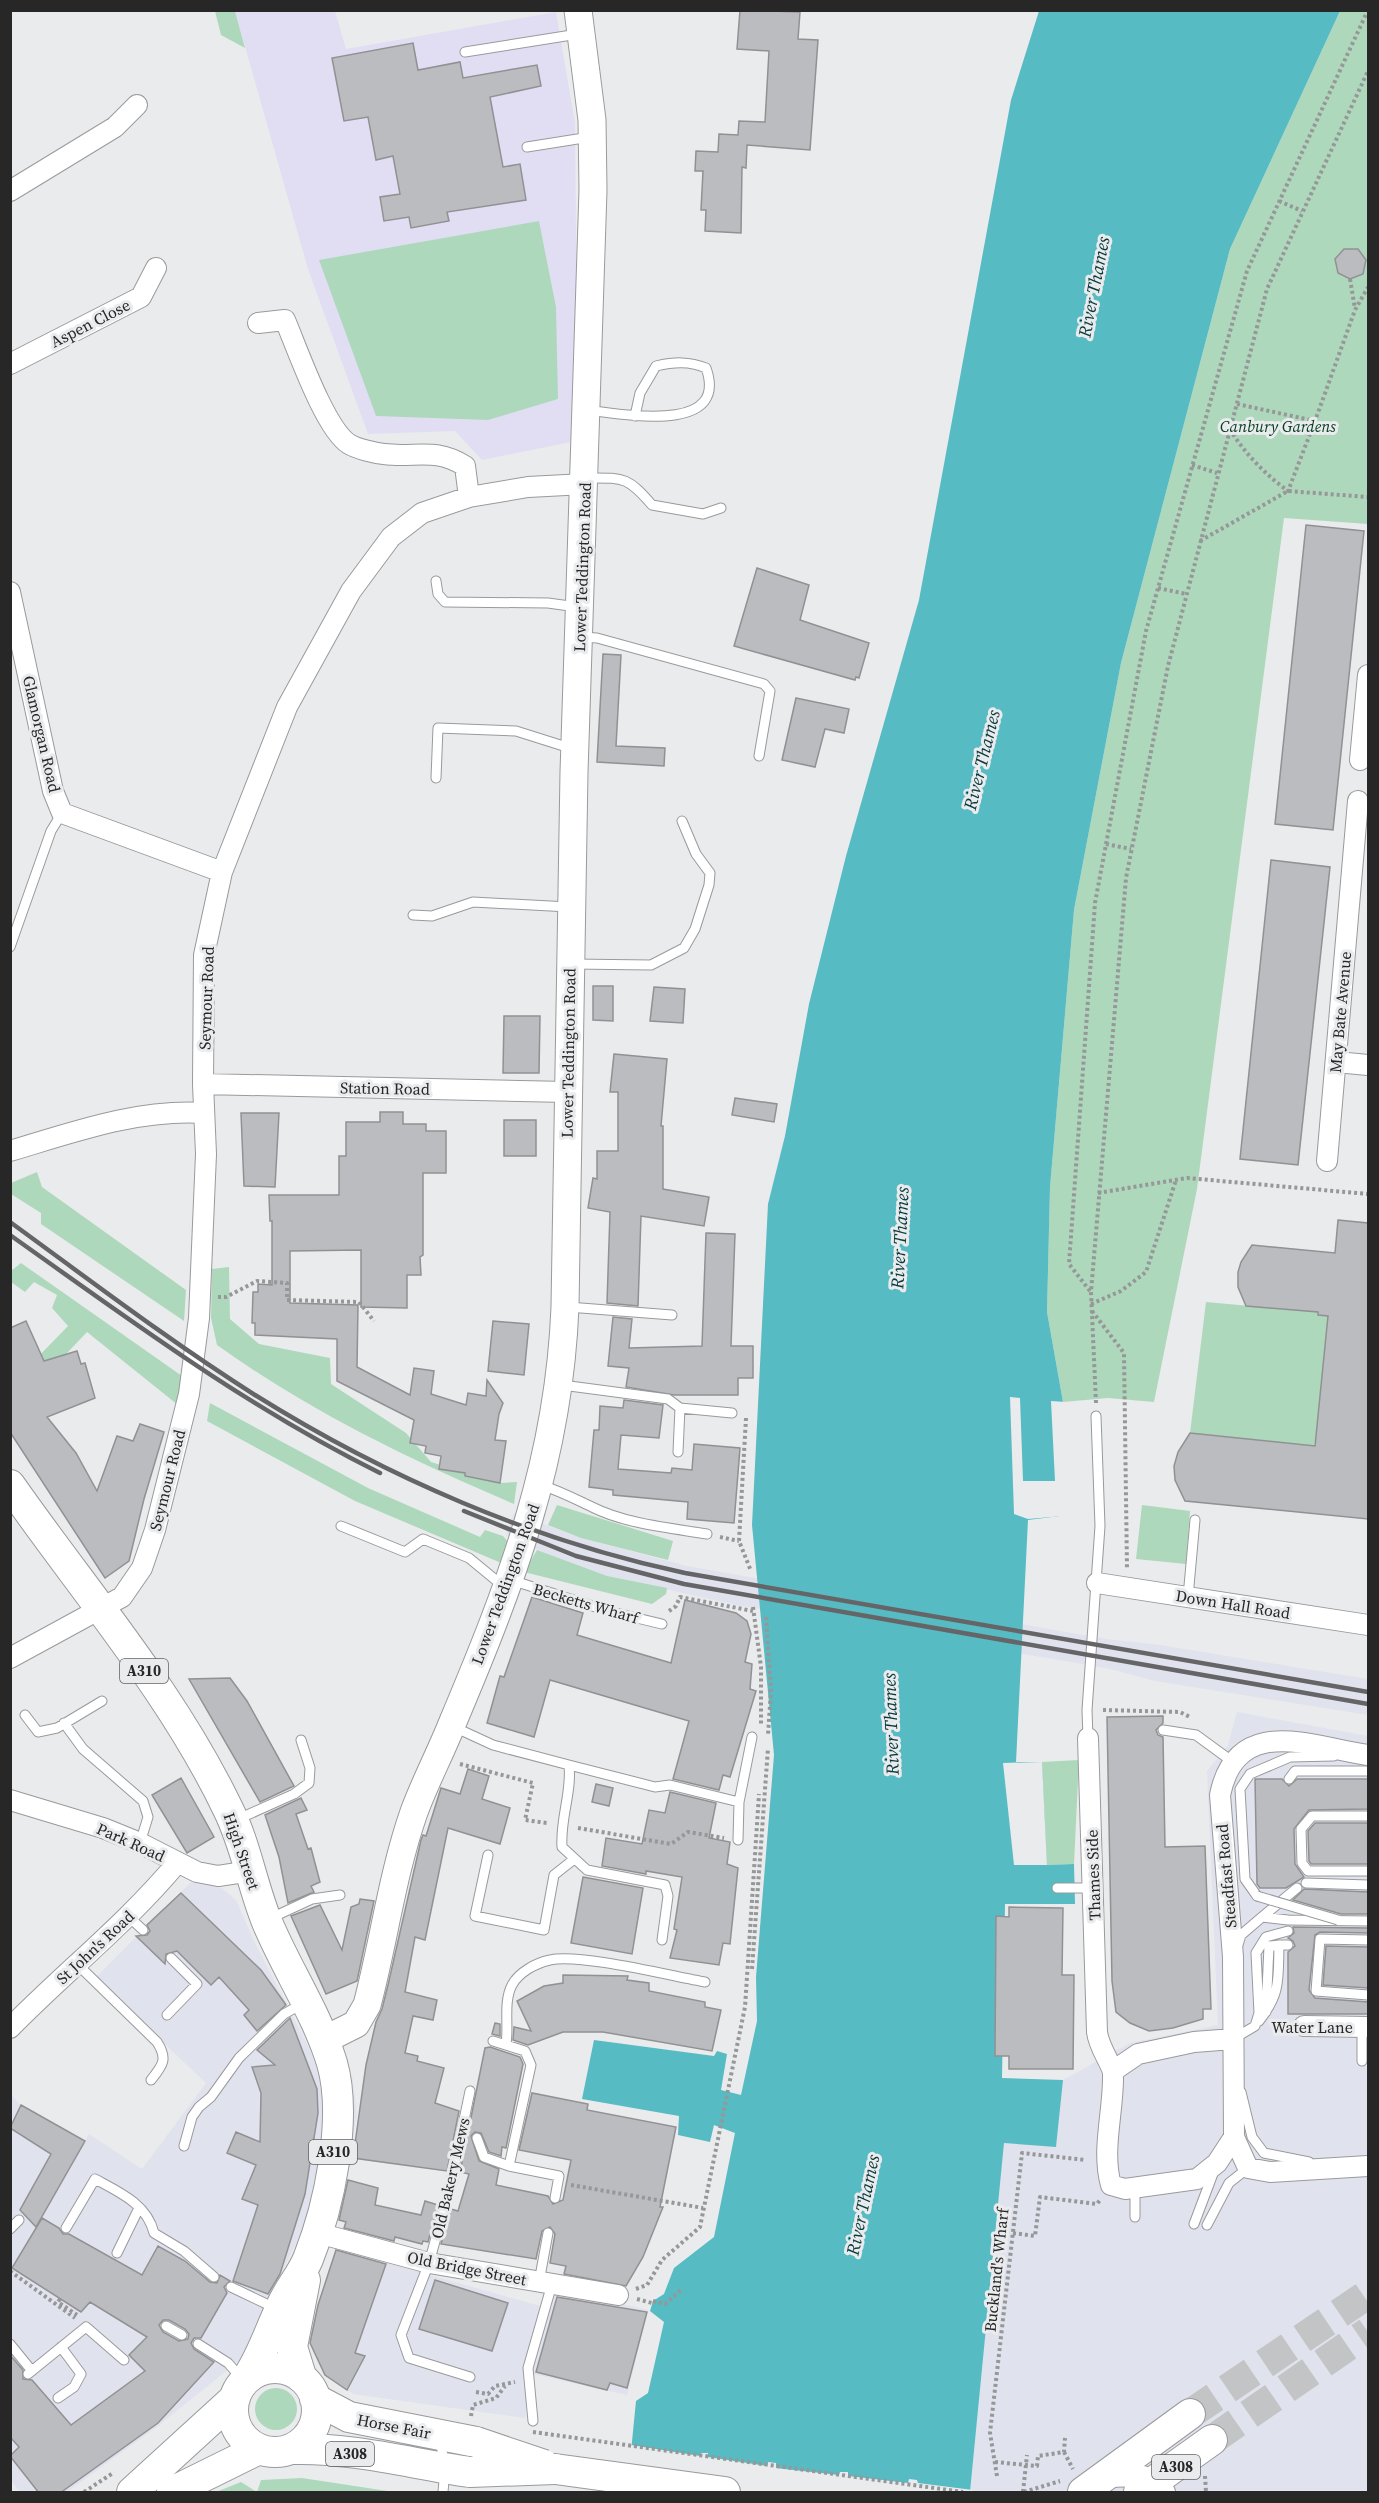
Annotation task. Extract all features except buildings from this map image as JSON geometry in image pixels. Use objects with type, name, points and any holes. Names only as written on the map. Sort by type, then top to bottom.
[{"type":"main road","name":"High Street","points":[[10,1485],[101,1610],[176,1719],[234,1821],[267,1921],[324,2040],[335,2077],[338,2105],[329,2187],[318,2233],[289,2313],[242,2384]]},
{"type":"main road","name":"High Street","points":[[289,2313],[292,2347],[308,2388]]},
{"type":"main road","points":[[132,2493],[242,2384],[266,2369],[277,2369],[308,2388],[317,2410],[308,2438],[296,2449],[277,2453],[259,2449],[246,2440],[236,2426],[242,2384]]},
{"type":"main road","name":"Horse Fair","points":[[308,2388],[350,2417],[476,2442],[555,2469]]},
{"type":"main road","name":"A308","points":[[1070,2487],[1107,2477],[1122,2462],[1190,2414]]},
{"type":"main road","name":"A308","points":[[1153,2489],[1212,2440]]},
{"type":"main road","points":[[172,2493],[259,2449]]},
{"type":"main road","name":"Horse Fair","points":[[296,2449],[314,2449],[403,2461],[453,2478]]},
{"type":"main road","name":"A308","points":[[453,2478],[555,2469],[725,2493]]},
{"type":"street","name":"Lower Teddington Road","points":[[324,2040],[349,2029],[364,2012],[399,1863],[414,1813],[509,1585],[541,1485],[560,1385],[565,1307],[571,907],[587,410],[592,137],[580,22]]},
{"type":"street","points":[[10,191],[115,127],[137,105]]},
{"type":"street","name":"Aspen Close","points":[[10,364],[141,297],[156,268]]},
{"type":"street","points":[[258,323],[285,320],[326,414],[348,443],[384,454],[427,453],[451,458],[465,466],[469,497]]},
{"type":"street","name":"Seymour Road","points":[[10,1658],[101,1610],[128,1591],[142,1568],[155,1530],[189,1394],[199,1318],[206,1154],[203,1084],[204,955],[222,872],[286,707],[351,591],[391,537],[422,513],[469,497],[528,487],[585,481]]},
{"type":"street","name":"Glamorgan Road","points":[[10,592],[53,791],[62,813],[222,872]]},
{"type":"street","points":[[1360,760],[1368,675]]},
{"type":"street","name":"May Bate Avenue","points":[[1327,1161],[1336,1062],[1361,864],[1362,834],[1358,801]]},
{"type":"street","points":[[1336,1062],[1368,1065]]},
{"type":"street","name":"Station Road","points":[[203,1084],[567,1092]]},
{"type":"street","points":[[10,1151],[138,1116],[178,1112],[204,1113]]},
{"type":"street","name":"Down Hall Road","points":[[1097,1583],[1368,1625]]},
{"type":"street","name":"Thames Side","points":[[1088,1738],[1097,2032],[1099,2046],[1113,2071]]},
{"type":"street","points":[[1233,1762],[1247,1748],[1278,1739],[1368,1761]]},
{"type":"street","name":"Steadfast Road","points":[[1233,1762],[1222,1781],[1220,1795],[1233,1957],[1234,2137]]},
{"type":"street","name":"Park Road","points":[[10,1800],[74,1818],[140,1843],[177,1863],[207,1875],[232,1875],[251,1871]]},
{"type":"street","name":"St John's Road","points":[[10,2028],[76,1963],[136,1923],[177,1863]]},
{"type":"street","name":"Water Lane","points":[[1304,2026],[1365,2027]]},
{"type":"street","points":[[1234,2046],[1194,2042],[1138,2055],[1113,2071],[1108,2163],[1111,2185],[1125,2189],[1197,2179],[1217,2163],[1234,2137]]},
{"type":"street","points":[[1234,2137],[1248,2168],[1270,2172],[1368,2166]]},
{"type":"street","name":"Old Bridge Street","points":[[318,2233],[429,2263],[618,2295]]},
{"type":"street","points":[[1107,2477],[1143,2476],[1153,2489]]},
{"type":"lane","points":[[465,52],[580,22]]},
{"type":"lane","points":[[527,147],[592,137]]},
{"type":"lane","points":[[587,410],[635,416],[658,417],[692,412],[708,394],[710,379],[706,368],[694,363],[656,366],[640,393],[635,416]]},
{"type":"lane","points":[[585,481],[625,480],[637,487],[652,505],[703,514],[721,508]]},
{"type":"lane","points":[[436,581],[438,594],[445,602],[548,603],[579,607]]},
{"type":"lane","points":[[579,637],[597,638],[764,684],[770,691],[759,756]]},
{"type":"lane","points":[[436,778],[438,728],[516,731],[575,750]]},
{"type":"lane","points":[[10,947],[51,831],[62,813]]},
{"type":"lane","points":[[570,964],[651,965],[684,948],[695,928],[709,885],[710,873],[696,854],[682,821]]},
{"type":"lane","points":[[413,915],[432,916],[473,902],[571,907]]},
{"type":"lane","points":[[565,1307],[672,1315]]},
{"type":"lane","points":[[560,1385],[668,1399],[680,1408],[737,1413]]},
{"type":"lane","points":[[678,1452],[680,1408]]},
{"type":"lane","name":"Thames Side","points":[[1088,1738],[1087,1710],[1100,1526],[1096,1416]]},
{"type":"lane","points":[[541,1485],[570,1494],[592,1508],[625,1518],[707,1534]]},
{"type":"lane","points":[[1188,1597],[1195,1520]]},
{"type":"lane","points":[[341,1526],[405,1552],[423,1539],[469,1558],[509,1585]]},
{"type":"lane","name":"Becketts Wharf","points":[[509,1585],[662,1624]]},
{"type":"lane","points":[[25,1715],[38,1732],[64,1723],[102,1701]]},
{"type":"lane","points":[[64,1723],[83,1749],[142,1801],[148,1817],[140,1843]]},
{"type":"lane","points":[[452,1726],[493,1744],[569,1765],[655,1787],[670,1785],[739,1802]]},
{"type":"lane","points":[[1163,1730],[1196,1735],[1233,1762]]},
{"type":"lane","points":[[738,1840],[739,1802],[752,1737]]},
{"type":"lane","points":[[234,1821],[294,1794],[309,1783],[310,1768],[301,1740]]},
{"type":"lane","points":[[1338,1920],[1257,1896],[1245,1879],[1240,1789],[1250,1774],[1290,1757],[1368,1761]]},
{"type":"lane","points":[[1289,1779],[1295,1771],[1368,1761]]},
{"type":"lane","points":[[569,1765],[568,1791],[561,1825],[562,1847],[586,1870],[665,1885],[668,1896],[662,1940]]},
{"type":"lane","points":[[1368,1816],[1312,1816],[1301,1829],[1302,1863],[1308,1871],[1368,1871]]},
{"type":"lane","points":[[488,1855],[475,1916],[544,1930],[554,1875],[573,1860]]},
{"type":"lane","points":[[1306,1883],[1368,1885]]},
{"type":"lane","points":[[1057,1888],[1094,1888]]},
{"type":"lane","points":[[1233,1957],[1241,1935],[1297,1888]]},
{"type":"lane","points":[[267,1921],[312,1899],[340,1894]]},
{"type":"lane","points":[[1262,1917],[1288,1920],[1368,1921]]},
{"type":"lane","points":[[1255,2026],[1259,2013],[1256,1953],[1266,1937],[1288,1931]]},
{"type":"lane","points":[[1368,1940],[1320,1939],[1316,1991],[1368,1995]]},
{"type":"lane","points":[[1283,1945],[1273,2003],[1255,2026],[1234,2046],[1252,2137],[1264,2153],[1338,2167]]},
{"type":"lane","points":[[167,2015],[197,1984],[171,1958]]},
{"type":"lane","points":[[506,2044],[507,2006],[512,1986],[523,1972],[551,1960],[580,1960],[705,1982]]},
{"type":"lane","points":[[76,1963],[157,2042],[164,2054],[164,2065],[151,2080]]},
{"type":"lane","points":[[184,2146],[192,2117],[211,2097],[239,2058],[284,2014],[305,2002]]},
{"type":"lane","points":[[1362,2061],[1365,2027]]},
{"type":"lane","points":[[493,2041],[525,2051],[531,2065],[509,2166]]},
{"type":"lane","name":"Old Bakery Mews","points":[[470,2091],[450,2187],[429,2263],[401,2335],[409,2358],[470,2377]]},
{"type":"lane","points":[[477,2138],[484,2157],[509,2166],[559,2176],[555,2198]]},
{"type":"lane","points":[[1194,2224],[1217,2163]]},
{"type":"lane","points":[[1207,2225],[1229,2182],[1248,2168]]},
{"type":"lane","points":[[66,2228],[95,2179],[133,2200],[151,2222],[154,2233],[184,2251],[214,2277]]},
{"type":"lane","points":[[1135,2188],[1135,2217]]},
{"type":"lane","points":[[117,2253],[140,2208]]},
{"type":"lane","points":[[10,2229],[19,2220]]},
{"type":"lane","points":[[533,2421],[528,2368],[545,2283],[548,2233]]},
{"type":"lane","points":[[231,2287],[289,2313]]},
{"type":"lane","points":[[166,2326],[182,2335]]},
{"type":"lane","points":[[10,2344],[30,2372],[86,2327],[124,2360]]},
{"type":"lane","points":[[198,2344],[228,2362],[242,2384]]},
{"type":"lane","points":[[58,2398],[74,2386],[81,2374],[61,2347]]},
{"type":"lane","points":[[439,2434],[453,2478]]},
{"type":"path","points":[[1091,1292],[1069,1264],[1095,903],[1146,632],[1247,271],[1368,10]]},
{"type":"path","points":[[1096,1416],[1091,1292],[1125,878],[1168,666],[1267,289],[1368,71]]},
{"type":"path","points":[[1279,201],[1302,211]]},
{"type":"path","points":[[1350,279],[1355,310]]},
{"type":"path","points":[[1199,542],[1288,491],[1355,310],[1368,287]]},
{"type":"path","points":[[1237,404],[1315,421]]},
{"type":"path","points":[[1230,429],[1239,444],[1275,482],[1288,491],[1368,497]]},
{"type":"path","points":[[1192,465],[1217,473]]},
{"type":"path","points":[[1158,588],[1186,594]]},
{"type":"path","points":[[1106,844],[1131,849]]},
{"type":"path","points":[[1098,1193],[1187,1178],[1368,1194]]},
{"type":"path","points":[[1091,1304],[1121,1291],[1146,1272],[1176,1180]]},
{"type":"path","points":[[226,1297],[257,1281],[287,1283],[287,1300],[359,1302],[374,1321]]},
{"type":"path","points":[[1091,1310],[1124,1353],[1127,1587]]},
{"type":"path","points":[[737,1413],[748,1419],[739,1541],[751,1570]]},
{"type":"path","points":[[662,1624],[680,1597],[753,1611]]},
{"type":"path","points":[[752,1969],[771,1690],[766,1617]]},
{"type":"path","points":[[438,1758],[533,1782],[525,1820],[671,1844],[688,1832],[757,1844]]},
{"type":"path","points":[[618,2295],[647,2285],[662,2260],[700,2227],[729,2092]]},
{"type":"path","name":"Buckland's Wharf","points":[[997,2476],[990,2433],[1022,2153],[1108,2163]]},
{"type":"path","points":[[558,2183],[703,2208]]},
{"type":"path","points":[[1013,2233],[1035,2236],[1040,2197],[1097,2204]]},
{"type":"path","points":[[10,2271],[78,2320],[79,2316],[58,2302],[60,2299]]},
{"type":"path","points":[[652,2301],[665,2304],[682,2289]]},
{"type":"path","points":[[473,2406],[496,2397],[506,2385]]},
{"type":"path","points":[[526,2431],[963,2493]]},
{"type":"path","points":[[1065,2438],[1064,2452],[1071,2466]]},
{"type":"path","points":[[995,2462],[1037,2466],[1038,2456],[1064,2452]]},
{"type":"path","points":[[1027,2455],[1024,2493],[1070,2487]]},
{"type":"shaded area","points":[[235,11],[335,11],[346,49],[556,12],[575,123],[577,344],[571,442],[482,460],[455,431],[368,434],[308,269]]},
{"type":"shaded area","points":[[514,1513],[581,1538],[687,1566],[1106,1639],[1160,1645],[1368,1679],[1368,1715],[1155,1681],[1106,1668],[736,1605],[607,1576],[572,1565],[506,1535]]},
{"type":"shaded area","points":[[1237,1712],[1368,1736],[1368,2492],[970,2492],[1004,2142],[1056,2147],[1063,2080],[1130,2043],[1218,2025],[1207,1771],[1228,1745]]},
{"type":"shaded area","points":[[191,1882],[222,1888],[236,1900],[254,1941],[310,2050],[320,2076],[352,2075],[357,2115],[345,2178],[315,2176],[307,2220],[241,2359],[158,2426],[67,2492],[20,2492],[11,2481],[10,2094],[21,2105],[85,2141],[89,2134],[142,2169],[206,2083],[95,1978]]},
{"type":"shaded area","points":[[337,2249],[551,2309],[557,2288],[648,2310],[627,2395],[533,2374],[525,2418],[353,2394],[333,2380],[321,2366],[314,2349],[310,2328]]},
{"type":"green space","points":[[215,11],[235,11],[245,48],[221,35]]},
{"type":"green space","name":"Canbury Gardens","points":[[1340,11],[1368,11],[1368,524],[1284,518],[1197,1189],[1154,1402],[1108,1398],[1063,1402],[1047,1312],[1050,1187],[1074,910],[1121,663],[1230,249]]},
{"type":"green space","points":[[539,221],[556,307],[558,399],[488,420],[376,416],[319,260]]},
{"type":"green space","points":[[37,1172],[42,1187],[186,1290],[184,1321],[41,1224],[41,1213],[11,1194],[11,1183]]},
{"type":"green space","points":[[21,1263],[182,1376],[178,1405],[87,1332],[48,1373],[35,1360],[68,1326],[52,1308],[57,1295],[34,1282],[25,1292],[11,1282],[11,1271]]},
{"type":"green space","points":[[229,1267],[230,1319],[259,1344],[330,1358],[331,1384],[406,1433],[431,1462],[500,1483],[517,1482],[514,1504],[361,1433],[288,1392],[217,1345],[211,1318],[212,1269]]},
{"type":"green space","points":[[1206,1302],[1318,1312],[1338,1317],[1314,1446],[1190,1433]]},
{"type":"green space","points":[[210,1403],[368,1488],[480,1537],[485,1530],[503,1536],[509,1543],[506,1565],[355,1501],[207,1421]]},
{"type":"green space","points":[[557,1505],[673,1541],[668,1560],[581,1538],[548,1525]]},
{"type":"green space","points":[[1142,1505],[1190,1511],[1186,1564],[1136,1559]]},
{"type":"green space","points":[[537,1550],[607,1576],[667,1588],[666,1594],[652,1604],[524,1572]]},
{"type":"green space","points":[[1079,1760],[1074,1864],[1047,1865],[1042,1762]]},
{"type":"green space","points":[[276,2388],[284,2389],[291,2394],[296,2401],[296,2417],[291,2424],[284,2429],[276,2430],[268,2429],[261,2424],[256,2417],[255,2409],[256,2401],[261,2394],[268,2389]]},
{"type":"green space","points":[[302,2478],[394,2492],[257,2492],[261,2480]]},
{"type":"green space","points":[[241,2482],[257,2492],[216,2492]]},
{"type":"water","name":"River Thames","points":[[1039,11],[1340,11],[1230,249],[1121,663],[1074,910],[1050,1187],[1047,1312],[1063,1402],[1060,1516],[1028,1520],[1016,1762],[1042,1762],[1047,1865],[1074,1864],[1075,1904],[1005,1904],[1002,2078],[1063,2080],[1056,2147],[1004,2143],[970,2492],[627,2492],[636,2401],[648,2393],[664,2322],[650,2311],[653,2301],[664,2294],[674,2268],[714,2237],[735,2133],[714,2125],[710,2142],[678,2135],[679,2116],[582,2099],[594,2040],[714,2056],[717,2051],[727,2054],[721,2090],[741,2095],[757,2021],[756,1977],[774,1755],[752,1525],[768,1204],[785,1136],[809,1004],[846,856],[919,600],[1011,100]]},
{"type":"pier","points":[[1010,1397],[1020,1398],[1023,1481],[1055,1481],[1051,1401],[1066,1402],[1070,1505],[1063,1516],[1028,1519],[1014,1514]]},
{"type":"pier","points":[[1042,1762],[1047,1865],[1014,1865],[1003,1763]]},
{"type":"pier","points":[[629,2441],[631,2445],[700,2456],[701,2453],[708,2453],[708,2457],[767,2466],[768,2462],[776,2463],[776,2468],[839,2475],[840,2472],[848,2472],[848,2476],[908,2483],[909,2479],[917,2480],[918,2483],[973,2490],[973,2492],[624,2492]]},
{"type":"tunnel","points":[[1190,2414],[1368,2294]]},
{"type":"tunnel","points":[[1212,2440],[1368,2332]]},
{"type":"railway","points":[[10,1222],[193,1354],[305,1425],[409,1479],[517,1524],[629,1560],[685,1573],[1368,1692]]},
{"type":"railway","points":[[10,1235],[145,1331],[237,1392],[331,1448],[380,1473]]},
{"type":"railway","points":[[464,1511],[576,1556],[684,1584],[1368,1704]]}]
